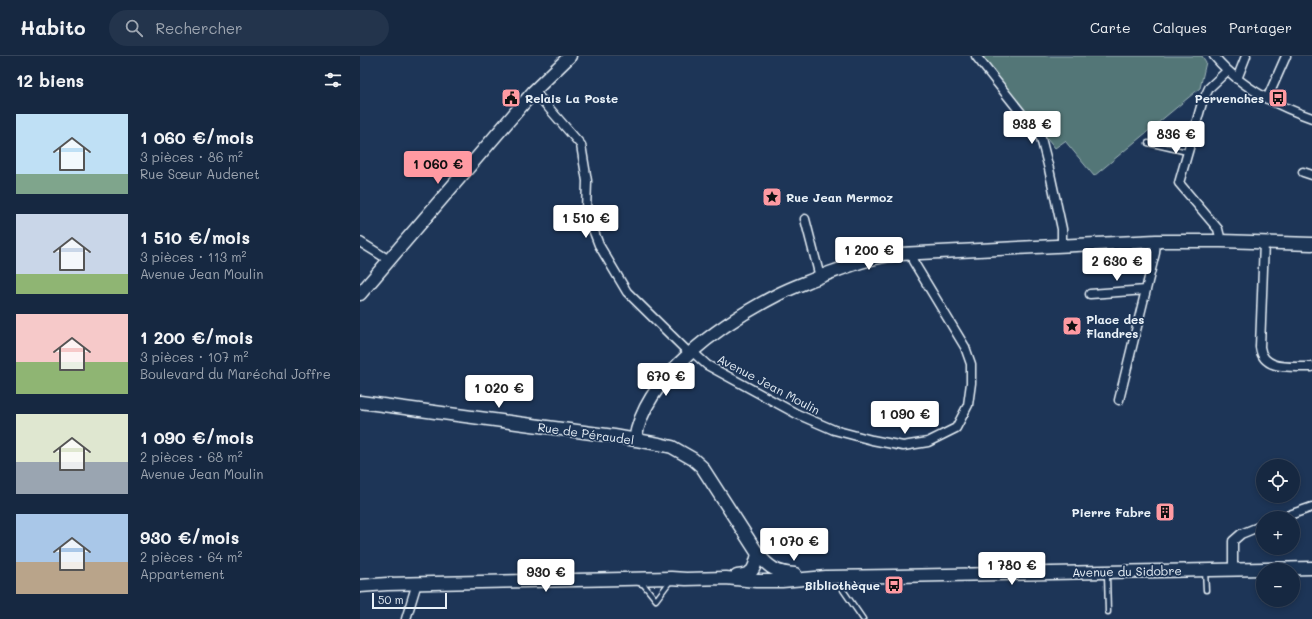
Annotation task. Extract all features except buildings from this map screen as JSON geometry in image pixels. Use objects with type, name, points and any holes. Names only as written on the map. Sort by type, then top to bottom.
[{"type":"main road","points":[[360,294],[534,92],[558,61],[570,56]]},
{"type":"main road","points":[[636,440],[642,417],[658,387],[691,352],[720,330],[777,295],[870,258],[912,253],[1156,241],[1222,240],[1312,244]]},
{"type":"main road","name":"Rue de Péraudel","points":[[360,402],[636,440],[672,447],[702,467],[766,565],[780,572],[826,577]]},
{"type":"main road","points":[[360,586],[726,578],[749,574],[755,569],[758,554]]},
{"type":"main road","name":"Avenue du Sidobre","points":[[726,578],[756,581],[843,576],[1312,568]]},
{"type":"street","points":[[976,56],[1041,138],[1062,229],[1062,245]]},
{"type":"street","points":[[1214,56],[1227,71],[1267,99],[1312,118]]},
{"type":"street","points":[[1237,79],[1246,56]]},
{"type":"street","points":[[1267,99],[1286,56]]},
{"type":"street","points":[[1222,240],[1218,229],[1179,183],[1202,103],[1209,88],[1227,71]]},
{"type":"street","name":"Avenue Jean Moulin","points":[[534,92],[581,145],[587,182],[586,211],[598,245],[627,292],[686,350],[691,352],[707,365],[797,414],[834,430],[903,446],[928,442],[956,428],[968,406],[971,383],[971,364],[965,346],[913,261],[912,253]]},
{"type":"street","points":[[1303,172],[1312,175]]},
{"type":"street","points":[[805,219],[820,277]]},
{"type":"street","points":[[1119,400],[1155,253],[1156,241]]},
{"type":"street","points":[[360,242],[389,260]]},
{"type":"street","points":[[1264,242],[1260,347],[1262,356],[1267,362],[1276,366],[1312,367]]},
{"type":"street","points":[[1090,294],[1146,290]]},
{"type":"street","points":[[1300,511],[1312,507]]},
{"type":"street","points":[[1233,569],[1234,540],[1241,534],[1256,528]]},
{"type":"street","points":[[406,619],[417,584]]},
{"type":"lane","points":[[1148,143],[1188,152]]},
{"type":"lane","points":[[1205,570],[1206,590]]},
{"type":"lane","points":[[1107,572],[1108,612]]},
{"type":"lane","points":[[843,576],[844,590],[863,619]]},
{"type":"lane","points":[[544,581],[554,585],[642,584],[656,600],[670,581],[675,578]]},
{"type":"green space","points":[[982,56],[1202,56],[1206,62],[1200,88],[1094,176],[1065,141],[1055,148]]},
{"type":"place","name":"Relais La Poste","points":[[511,98]]},
{"type":"place","name":"Pervenches","points":[[1278,98]]},
{"type":"place","name":"Rue Jean Mermoz","points":[[772,197]]},
{"type":"place","name":"Place des Flandres","points":[[1072,326]]},
{"type":"place","name":"Pierre Fabre","points":[[1165,512]]},
{"type":"place","name":"Bibliothèque","points":[[894,585]]}]
